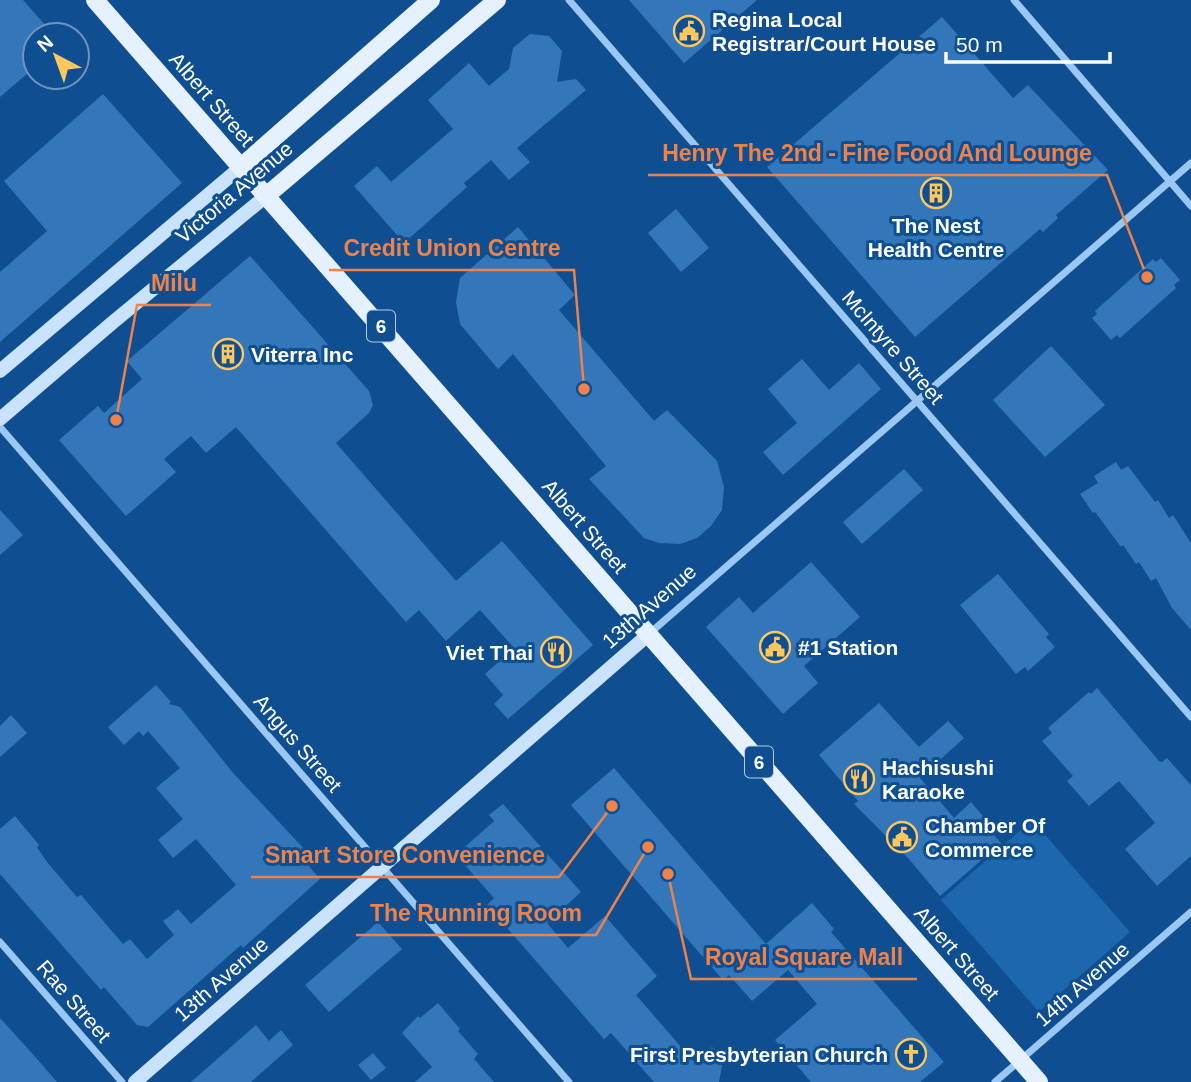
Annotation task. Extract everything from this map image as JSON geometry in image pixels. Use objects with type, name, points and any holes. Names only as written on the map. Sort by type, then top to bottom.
[{"type":"main road","name":"Albert Street","points":[[95,0],[1040,1082]]},
{"type":"main road","name":"Victoria Avenue","points":[[241,166],[431,0]]},
{"type":"main road","name":"Victoria Avenue","points":[[266,196],[497,0]]},
{"type":"street","name":"McIntyre Street","points":[[569,0],[1191,717]]},
{"type":"street","points":[[1014,0],[1191,206]]},
{"type":"street","name":"13th Avenue","points":[[135,1082],[1191,163]]},
{"type":"street","name":"Victoria Avenue","points":[[0,371],[241,166]]},
{"type":"street","name":"Victoria Avenue","points":[[0,419],[266,196]]},
{"type":"street","name":"Angus Street","points":[[0,427],[569,1082]]},
{"type":"street","name":"14th Avenue","points":[[995,1082],[1191,912]]},
{"type":"street","name":"Rae Street","points":[[0,942],[122,1082]]},
{"type":"shaded area","points":[[1032,820],[1130,932],[1039,1012],[941,900]]},
{"type":"building","points":[[0,0],[23,0],[42,21],[21,21],[21,79],[0,97]]},
{"type":"building","name":"Regina Local Registrar/Court House","points":[[629,0],[757,0],[684,63]]},
{"type":"building","name":"The Nest Health Centre","points":[[942,17],[1013,98],[1028,85],[1108,170],[1056,215],[1058,218],[1043,232],[1040,229],[915,337],[767,167]]},
{"type":"building","points":[[530,34],[549,36],[562,51],[557,82],[576,79],[586,90],[517,148],[530,162],[509,180],[491,160],[464,183],[467,187],[404,243],[354,186],[377,166],[391,182],[453,129],[428,100],[469,63],[489,86],[509,69],[513,48]]},
{"type":"building","points":[[103,94],[182,183],[0,342],[0,272],[47,231],[4,181]]},
{"type":"building","points":[[676,209],[709,248],[681,272],[648,233]]},
{"type":"building","points":[[518,227],[575,295],[559,310],[654,421],[667,410],[717,461],[724,487],[722,510],[711,526],[697,538],[680,544],[659,543],[644,538],[589,479],[606,466],[513,354],[498,369],[460,324],[456,302],[460,278]]},
{"type":"building","points":[[250,256],[369,391],[373,405],[369,413],[336,443],[456,581],[502,541],[593,645],[508,719],[494,704],[503,695],[485,674],[514,648],[480,610],[446,641],[419,610],[406,622],[236,427],[206,453],[191,436],[164,459],[176,472],[126,516],[59,440],[98,406],[104,413],[142,379],[127,361]]},
{"type":"building","points":[[1161,258],[1180,280],[1174,285],[1176,288],[1120,338],[1117,335],[1111,340],[1092,318],[1097,314],[1095,311],[1153,259],[1156,262]]},
{"type":"building","points":[[1051,346],[1105,405],[1045,457],[993,400]]},
{"type":"building","points":[[802,359],[829,390],[859,363],[881,389],[783,475],[763,452],[797,423],[768,389]]},
{"type":"building","points":[[1116,462],[1121,470],[1128,466],[1155,502],[1158,500],[1169,518],[1173,515],[1191,543],[1191,630],[1172,608],[1156,578],[1151,581],[1139,562],[1136,564],[1123,545],[1121,547],[1080,494],[1098,483],[1094,476]]},
{"type":"building","points":[[904,469],[923,490],[862,544],[843,522]]},
{"type":"building","points":[[0,510],[23,535],[0,555]]},
{"type":"building","name":"#1 Station","points":[[811,562],[860,617],[804,666],[818,683],[783,714],[706,627],[739,597],[753,613]]},
{"type":"building","points":[[998,574],[1049,634],[1046,637],[1055,647],[1028,671],[1025,667],[1016,674],[960,605]]},
{"type":"building","points":[[156,685],[171,702],[169,704],[180,707],[234,774],[308,853],[302,858],[320,879],[148,1027],[137,1025],[104,987],[101,990],[0,874],[0,829],[15,816],[39,845],[37,847],[47,862],[77,897],[81,895],[123,944],[130,939],[147,959],[174,935],[163,921],[178,909],[191,924],[236,885],[196,839],[173,858],[158,840],[183,819],[156,788],[180,768],[148,731],[143,736],[139,731],[124,745],[108,727]]},
{"type":"building","points":[[1097,688],[1159,761],[1167,758],[1191,785],[1191,856],[1157,886],[1125,849],[1155,823],[1119,781],[1089,806],[1067,781],[1073,776],[1042,741],[1052,733],[1048,728]]},
{"type":"building","points":[[879,703],[919,747],[948,721],[964,738],[920,778],[954,818],[971,802],[988,822],[984,824],[1001,843],[940,896],[908,858],[854,804],[858,801],[819,755]]},
{"type":"building","points":[[11,715],[27,733],[0,757],[0,726]]},
{"type":"building","points":[[614,768],[766,944],[812,903],[834,929],[831,932],[944,1062],[920,1082],[811,1082],[775,1040],[817,1004],[788,970],[752,1001],[729,975],[723,980],[571,805]]},
{"type":"building","points":[[503,804],[581,892],[547,923],[568,948],[605,916],[657,976],[636,995],[694,1062],[712,1047],[723,1060],[719,1082],[654,1082],[611,1033],[604,1039],[487,905],[494,898],[456,855],[494,821],[489,815]]},
{"type":"building","points":[[378,922],[402,949],[329,1012],[305,985]]},
{"type":"building","points":[[438,1003],[478,1054],[474,1059],[494,1082],[415,1082],[432,1067],[402,1033],[418,1016],[420,1018]]},
{"type":"building","points":[[0,1018],[38,1060],[57,1082],[0,1082]]},
{"type":"building","points":[[256,1025],[269,1041],[281,1030],[293,1045],[251,1082],[191,1082]]},
{"type":"building","points":[[373,1053],[386,1068],[371,1080],[358,1065]]},
{"type":"place","name":"Regina Local Registrar/Court House","points":[[689,31]]},
{"type":"place","name":"The Nest Health Centre","points":[[936,193]]},
{"type":"place","name":"Henry The 2nd - Fine Food And Lounge","points":[[1147,277]]},
{"type":"place","name":"Viterra Inc","points":[[228,354]]},
{"type":"place","name":"Credit Union Centre","points":[[584,389]]},
{"type":"place","name":"Milu","points":[[116,420]]},
{"type":"place","name":"#1 Station","points":[[775,647]]},
{"type":"place","name":"Viet Thai","points":[[556,652]]},
{"type":"place","name":"Hachisushi Karaoke","points":[[859,779]]},
{"type":"place","name":"Smart Store Convenience","points":[[612,806]]},
{"type":"place","name":"Chamber Of Commerce","points":[[902,837]]},
{"type":"place","name":"The Running Room","points":[[648,847]]},
{"type":"place","name":"Royal Square Mall","points":[[668,874]]},
{"type":"place","name":"First Presbyterian Church","points":[[911,1054]]}]
